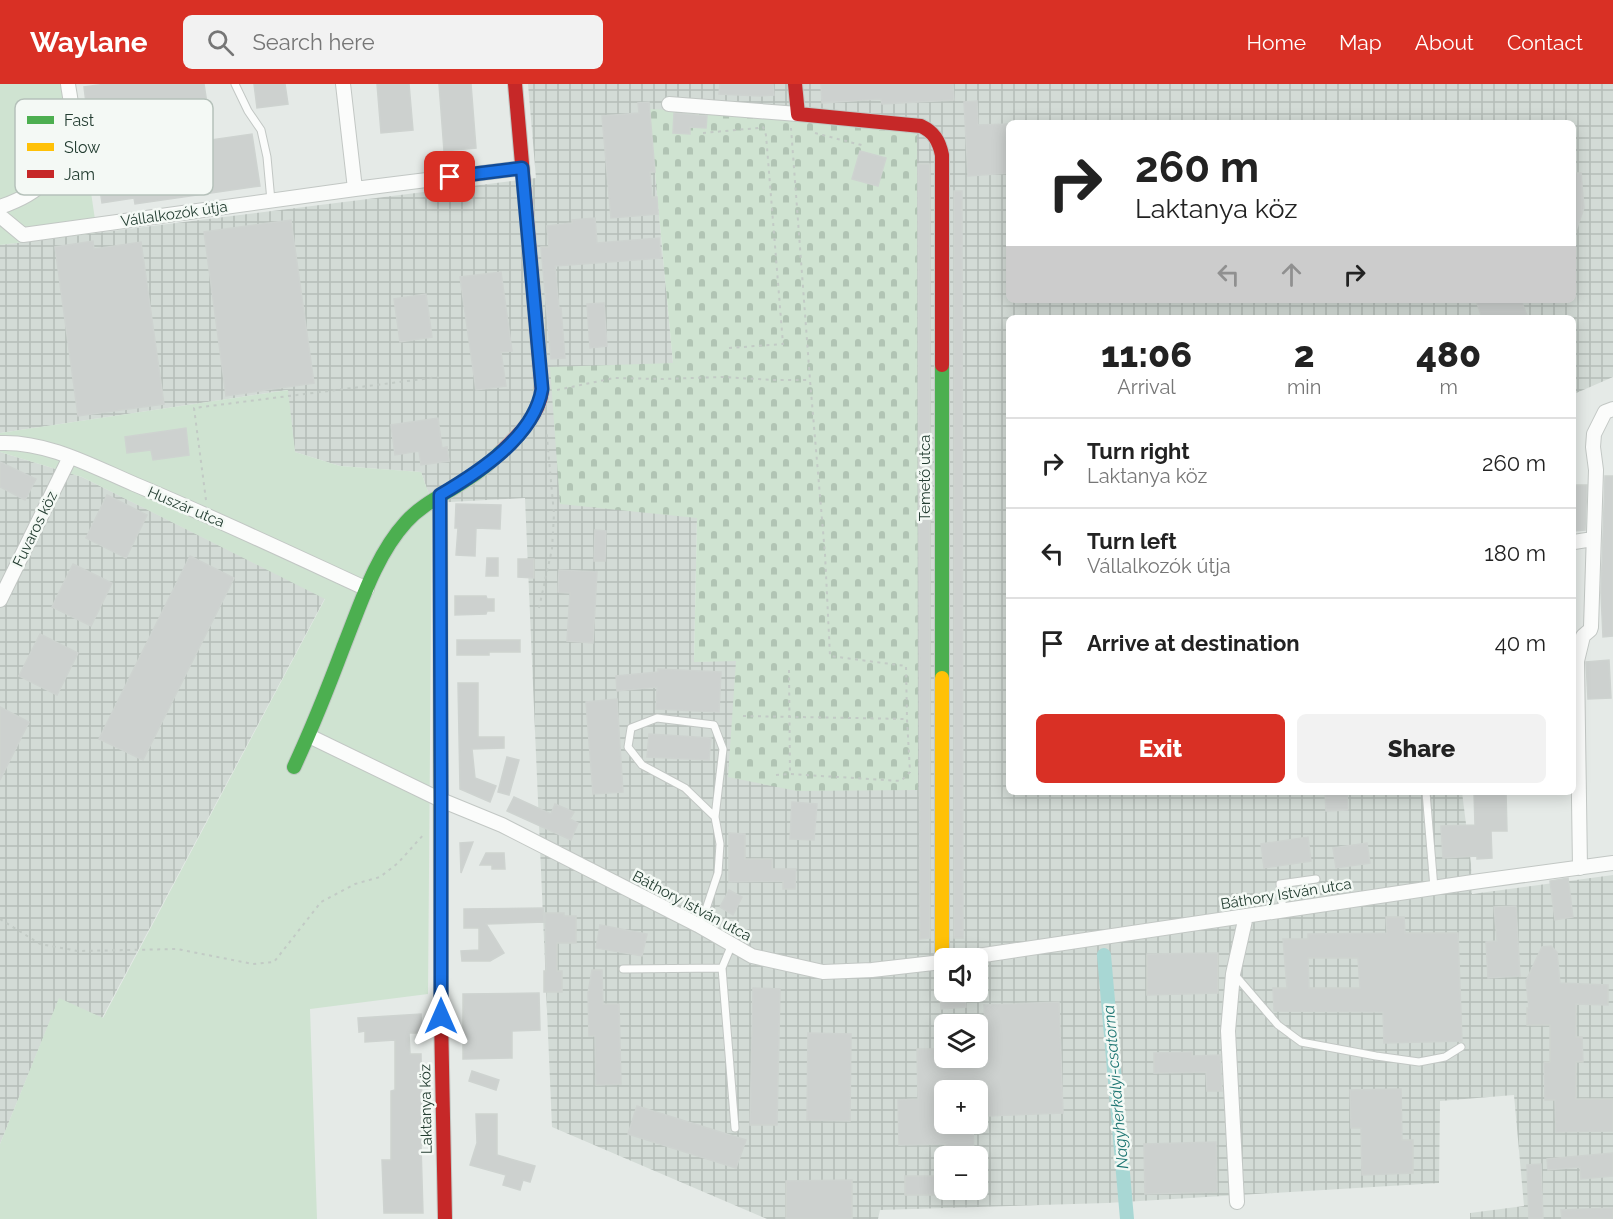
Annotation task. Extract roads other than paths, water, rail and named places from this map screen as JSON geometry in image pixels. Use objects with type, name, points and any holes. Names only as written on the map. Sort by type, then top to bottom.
[{"type":"street","points":[[68,84],[70,99]]},
{"type":"street","points":[[343,84],[355,189]]},
{"type":"street","points":[[294,768],[309,736],[367,589],[388,545],[407,521],[440,495],[482,469],[511,443],[527,424],[540,402],[542,389],[515,84]]},
{"type":"street","points":[[794,117],[795,84]]},
{"type":"street","name":"Temető utca","points":[[669,104],[794,117],[921,126],[929,129],[937,138],[942,154],[943,948]]},
{"type":"street","name":"Vállalkozók útja","points":[[0,216],[23,236],[522,168]]},
{"type":"street","points":[[0,207],[28,195]]},
{"type":"street","points":[[1580,868],[1578,635],[1590,630],[1591,627],[1596,470],[1594,434],[1605,412],[1613,410]]},
{"type":"street","name":"Huszár utca","points":[[0,443],[28,445],[60,453],[208,515],[367,589]]},
{"type":"street","name":"Fuvaros köz","points":[[0,600],[70,458]]},
{"type":"street","name":"Laktanya köz","points":[[440,495],[441,1016],[445,1219]]},
{"type":"street","points":[[1576,542],[1593,539]]},
{"type":"street","name":"Báthory István utca","points":[[309,736],[441,807],[502,825],[698,925],[752,956],[823,972],[873,970],[934,963]]},
{"type":"street","name":"Báthory István utca","points":[[988,954],[1613,863]]},
{"type":"street","points":[[1237,1202],[1228,1031],[1233,974],[1246,916]]},
{"type":"lane","points":[[235,84],[248,111],[261,130],[267,157],[271,201]]},
{"type":"lane","points":[[698,925],[718,873],[720,844],[716,817],[723,749],[714,725],[657,718],[631,728],[628,747],[642,765],[685,789],[716,817]]},
{"type":"lane","points":[[1426,795],[1434,888]]},
{"type":"lane","points":[[1283,911],[1280,884],[1316,879]]},
{"type":"lane","points":[[732,945],[722,968],[735,1128]]},
{"type":"lane","points":[[623,969],[722,968]]},
{"type":"lane","points":[[1233,974],[1278,1025],[1301,1042],[1419,1062],[1445,1057],[1461,1047]]},
{"type":"waterway","name":"Nagyherkályi-csatorna","points":[[1104,955],[1127,1219]]}]
